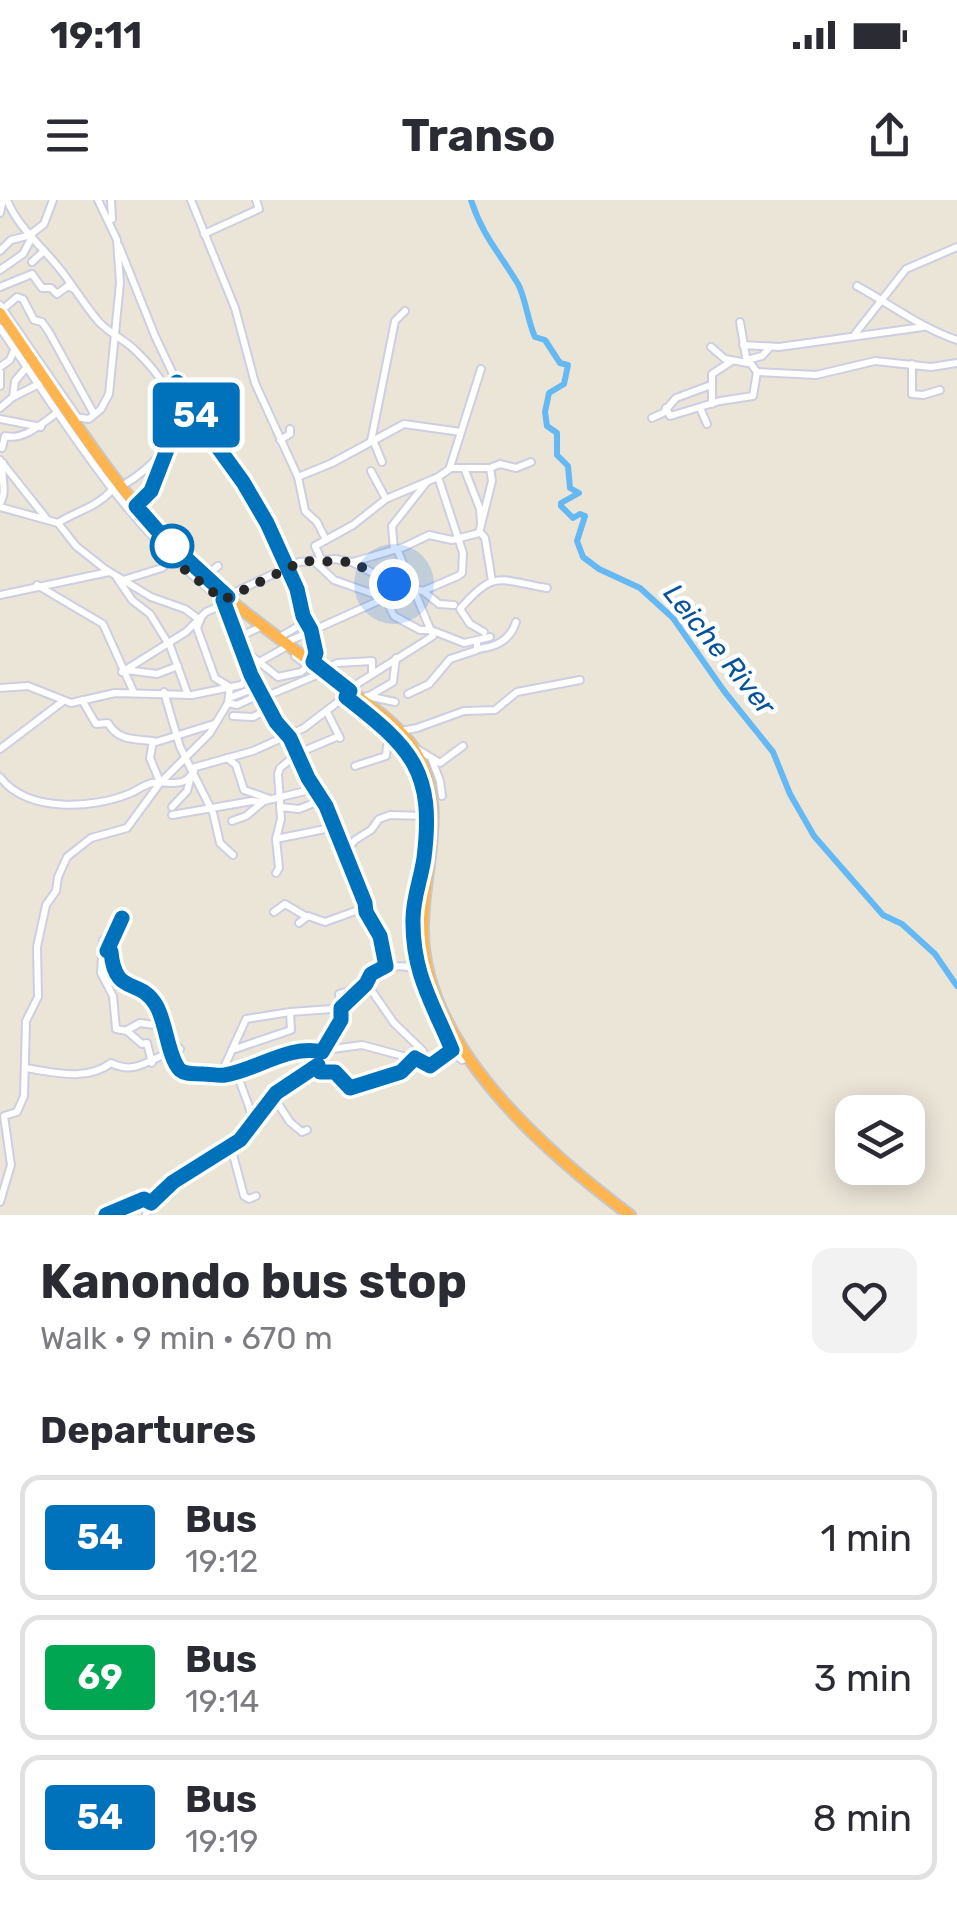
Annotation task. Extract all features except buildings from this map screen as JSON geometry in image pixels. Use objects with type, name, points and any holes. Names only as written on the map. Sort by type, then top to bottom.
[{"type":"highway","points":[[1,309],[75,418],[116,488],[174,555],[205,576],[225,599],[321,673],[348,692],[366,698],[412,747],[428,776],[434,807],[422,925],[423,974],[469,1056],[535,1136],[630,1215]]},
{"type":"street","points":[[0,214],[4,200]]},
{"type":"street","points":[[4,200],[99,322],[136,350],[155,374],[176,420]]},
{"type":"street","points":[[0,251],[8,241],[31,235],[44,224],[53,200]]},
{"type":"street","points":[[98,200],[188,406],[262,513],[297,589],[316,653],[301,672],[278,677],[242,648]]},
{"type":"street","points":[[112,200],[112,226]]},
{"type":"street","points":[[191,200],[235,308],[255,383],[298,477],[305,511],[317,522],[326,540]]},
{"type":"street","points":[[204,234],[259,209],[256,200]]},
{"type":"street","points":[[31,235],[24,253],[0,274],[1,287],[32,274],[42,288],[51,288],[56,294],[68,286],[74,290]]},
{"type":"street","points":[[75,418],[85,420],[97,412],[109,391],[120,283],[119,246]]},
{"type":"street","points":[[854,334],[909,266],[957,248]]},
{"type":"street","points":[[32,262],[44,251]]},
{"type":"street","points":[[857,286],[923,327],[957,340]]},
{"type":"street","points":[[1,309],[20,297],[34,320],[42,322],[49,332],[76,386],[97,412]]},
{"type":"street","points":[[382,462],[372,440],[395,321],[406,310]]},
{"type":"street","points":[[740,322],[748,362],[757,372],[816,375],[875,361],[941,367],[957,363]]},
{"type":"street","points":[[743,345],[770,347],[923,327]]},
{"type":"street","points":[[1,333],[90,458],[116,488]]},
{"type":"street","points":[[712,347],[721,357],[748,362],[770,347]]},
{"type":"street","points":[[0,386],[0,367],[12,352]]},
{"type":"street","points":[[712,404],[714,372],[732,361]]},
{"type":"street","points":[[912,364],[912,394],[940,390]]},
{"type":"street","points":[[12,397],[14,383],[27,367]]},
{"type":"street","points":[[477,646],[420,630],[394,616],[385,598],[334,580],[317,560],[314,548],[386,499],[450,468],[482,369]]},
{"type":"street","points":[[666,408],[670,416],[753,396],[757,372]]},
{"type":"street","points":[[129,502],[148,496],[160,473],[176,420],[177,382]]},
{"type":"street","points":[[0,408],[12,397],[39,384]]},
{"type":"street","points":[[652,418],[676,398],[711,386]]},
{"type":"street","points":[[687,394],[707,424]]},
{"type":"street","points":[[2,448],[5,436],[13,438],[41,427],[57,413]]},
{"type":"street","points":[[0,419],[41,427]]},
{"type":"street","points":[[298,477],[404,424],[462,432]]},
{"type":"street","points":[[280,440],[290,434],[290,429]]},
{"type":"street","points":[[58,523],[69,515],[82,513],[166,450]]},
{"type":"street","points":[[82,464],[90,458]]},
{"type":"street","points":[[2,462],[4,490],[0,505],[58,523],[76,546],[116,576],[200,619]]},
{"type":"street","points":[[2,462],[46,518]]},
{"type":"street","points":[[450,468],[490,468],[500,464],[516,468],[532,462]]},
{"type":"street","points":[[464,468],[480,509],[492,582]]},
{"type":"street","points":[[481,529],[492,481],[490,468]]},
{"type":"street","points":[[372,471],[386,499]]},
{"type":"street","points":[[423,591],[462,573],[463,553],[438,477]]},
{"type":"street","points":[[0,776],[14,791],[57,804],[100,802],[161,782],[176,784],[226,757],[250,752],[304,728],[372,672],[431,638],[395,549],[392,526],[429,480]]},
{"type":"street","points":[[124,670],[168,643],[225,599],[299,562],[352,562],[429,535],[448,540],[481,529]]},
{"type":"street","points":[[0,595],[162,568],[174,555],[258,628],[284,642],[385,598]]},
{"type":"street","points":[[352,562],[394,584],[423,591],[439,604],[454,605]]},
{"type":"street","points":[[205,576],[218,566]]},
{"type":"street","points":[[116,576],[132,600],[150,614],[168,643],[188,695]]},
{"type":"street","points":[[477,646],[487,634],[470,624],[460,610],[473,593],[496,578],[547,588]]},
{"type":"street","points":[[36,586],[103,624],[134,694]]},
{"type":"street","points":[[225,599],[250,674],[268,710],[288,734],[334,827],[364,908],[380,936],[387,967]]},
{"type":"street","points":[[0,688],[28,686],[63,702],[105,694],[188,695],[230,687],[247,682],[258,663],[300,626],[303,616]]},
{"type":"street","points":[[200,619],[196,627],[214,676],[230,687]]},
{"type":"street","points":[[408,694],[430,684],[450,659],[477,646],[502,642],[512,634],[516,622]]},
{"type":"street","points":[[237,638],[258,628]]},
{"type":"street","points":[[366,698],[393,682],[396,657]]},
{"type":"street","points":[[229,700],[321,673],[337,662],[372,661],[372,672]]},
{"type":"street","points":[[124,670],[157,674],[178,666]]},
{"type":"street","points":[[355,766],[386,756],[387,746],[397,734],[464,711],[495,710],[517,692],[580,680]]},
{"type":"street","points":[[0,1202],[11,1165],[4,1116],[20,1108],[26,1085],[26,1021],[38,997],[37,947],[46,905],[56,891],[58,876],[70,853],[91,838],[128,828],[161,782],[216,723],[229,700],[230,687]]},
{"type":"street","points":[[164,692],[177,736],[211,808],[220,843],[232,855]]},
{"type":"street","points":[[348,692],[397,734],[420,772],[426,796],[424,863],[413,914],[423,974],[434,1014],[452,1050],[464,1061],[469,1056]]},
{"type":"street","points":[[366,698],[395,702]]},
{"type":"street","points":[[82,700],[93,722],[108,723],[128,740],[153,743],[216,723]]},
{"type":"street","points":[[0,749],[63,702]]},
{"type":"street","points":[[233,716],[254,716],[268,710]]},
{"type":"street","points":[[308,749],[340,737],[327,712]]},
{"type":"street","points":[[153,743],[150,758],[161,782]]},
{"type":"street","points":[[412,747],[442,763],[462,746]]},
{"type":"street","points":[[276,873],[279,769],[297,754]]},
{"type":"street","points":[[226,757],[236,764],[244,790],[270,799]]},
{"type":"street","points":[[432,759],[442,796]]},
{"type":"street","points":[[192,772],[187,791],[172,811],[261,802]]},
{"type":"street","points":[[232,822],[245,817],[261,802],[314,789]]},
{"type":"street","points":[[280,807],[302,808],[322,800]]},
{"type":"street","points":[[344,854],[355,840],[372,830],[376,821],[412,814],[426,816]]},
{"type":"street","points":[[276,839],[334,827]]},
{"type":"street","points":[[274,912],[285,904],[325,922],[364,908]]},
{"type":"street","points":[[299,923],[307,916]]},
{"type":"street","points":[[122,918],[107,951],[111,952],[115,974],[124,985],[151,997],[184,1072],[236,1072],[290,1054],[362,1045],[424,1060]]},
{"type":"street","points":[[113,933],[102,943],[101,973],[113,996],[116,1029],[147,1044],[152,1063]]},
{"type":"street","points":[[414,1059],[401,1072],[350,1088],[335,1072],[320,1072],[318,1065],[341,1020],[340,993],[364,986],[369,976],[387,967],[404,965],[423,974]]},
{"type":"street","points":[[364,986],[422,1049],[430,1066],[452,1050]]},
{"type":"street","points":[[221,1074],[246,1020],[330,1010],[340,1005]]},
{"type":"street","points":[[232,1050],[291,1030],[290,1012]]},
{"type":"street","points":[[126,1031],[140,1023],[163,1026]]},
{"type":"street","points":[[25,1068],[66,1076],[105,1068],[110,1063],[129,1068],[152,1063],[172,1047]]},
{"type":"street","points":[[146,1215],[151,1203],[173,1182],[231,1147],[248,1133],[276,1093],[318,1065]]},
{"type":"street","points":[[236,1072],[253,1122]]},
{"type":"street","points":[[250,1111],[277,1102],[290,1122],[302,1132],[307,1130]]},
{"type":"street","points":[[231,1147],[244,1196],[256,1196]]},
{"type":"street","points":[[106,1215],[131,1202],[144,1199],[151,1203]]},
{"type":"waterway","name":"Leiche River","points":[[471,200],[486,234],[520,289],[535,337],[545,340],[560,363],[568,365],[564,384],[549,393],[545,412],[547,426],[557,433],[557,455],[568,466],[570,488],[579,493],[561,506],[573,518],[585,516],[577,541],[583,557],[640,588],[673,618],[773,752],[790,794],[814,836],[883,915],[902,924],[935,954],[957,986]]},
{"type":"bus line","name":"54","points":[[106,1215],[131,1202],[144,1199],[151,1203],[173,1182],[231,1147],[248,1133],[276,1093],[318,1065],[320,1072],[335,1072],[350,1088],[401,1072],[415,1058],[430,1066],[452,1050],[422,986],[415,948],[413,914],[424,863],[426,796],[420,772],[396,738],[346,697],[350,691],[313,662],[314,639],[303,616],[297,589],[267,523],[243,482],[188,406],[177,382],[175,429],[151,491],[136,506],[147,522],[228,597],[223,600],[250,673],[328,810],[364,908],[380,936],[386,966],[371,974],[341,1008],[341,1020],[322,1052],[290,1054],[225,1076],[186,1073],[177,1065],[153,1000],[146,993],[124,985],[115,974],[111,952],[107,951],[122,918]]},
{"type":"route","points":[[172,546],[177,551],[170,558],[223,600],[303,561],[352,562],[394,584]]}]
